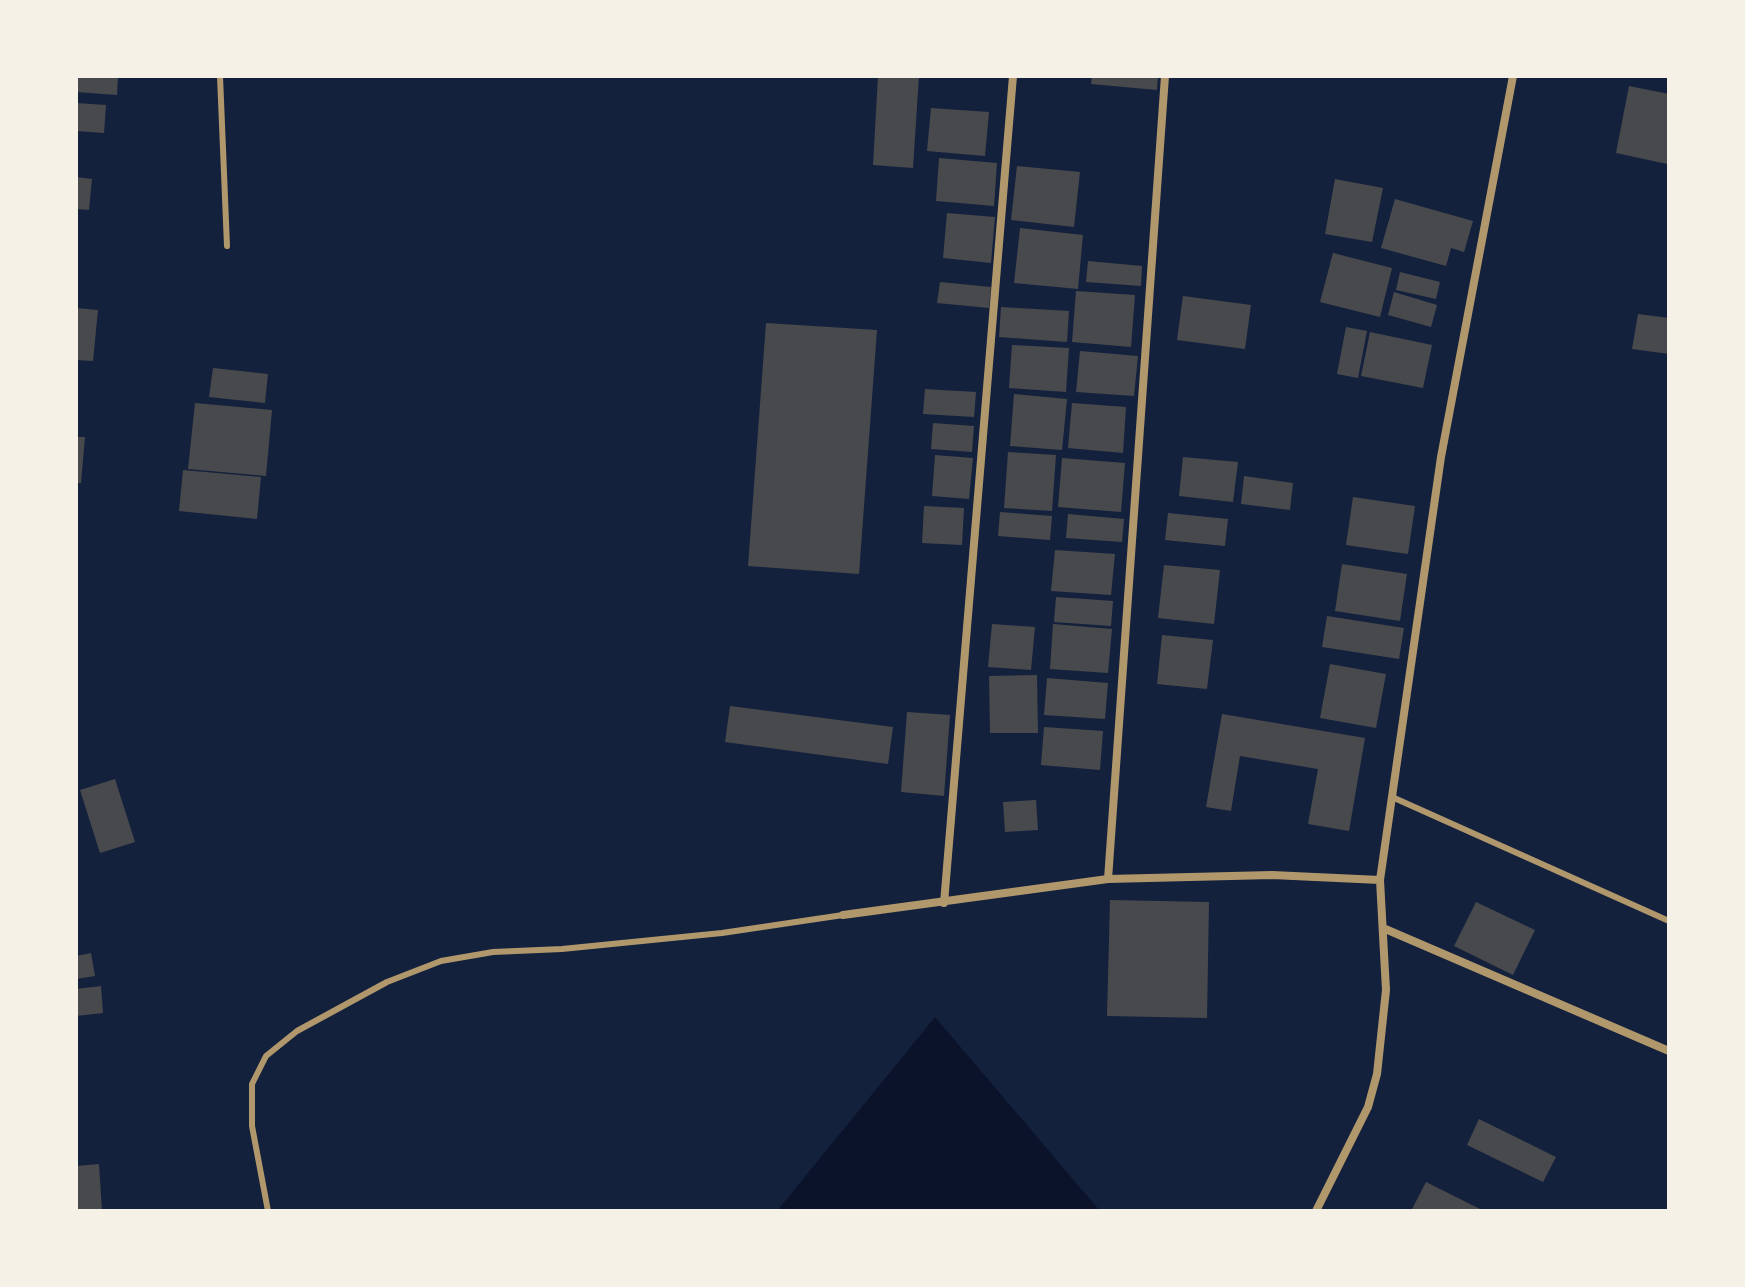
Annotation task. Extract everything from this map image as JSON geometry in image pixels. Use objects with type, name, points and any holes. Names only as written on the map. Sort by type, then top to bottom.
[{"type":"street","points":[[944,903],[1013,76]]},
{"type":"street","points":[[1108,879],[1165,76]]},
{"type":"street","points":[[1316,1211],[1368,1107],[1377,1074],[1386,990],[1380,880],[1441,457],[1513,76]]},
{"type":"street","points":[[843,915],[1108,879],[1272,875],[1380,880]]},
{"type":"street","points":[[1383,928],[1669,1051]]},
{"type":"lane","points":[[220,76],[227,246]]},
{"type":"lane","points":[[1392,797],[1669,921]]},
{"type":"lane","points":[[268,1211],[252,1126],[252,1084],[266,1056],[297,1031],[387,982],[441,961],[493,952],[562,949],[722,933],[843,915]]},
{"type":"water","points":[[935,1017],[1100,1211],[777,1211]]},
{"type":"building","points":[[76,76],[118,76],[117,95],[76,92]]},
{"type":"building","points":[[878,76],[919,76],[913,168],[873,165]]},
{"type":"building","points":[[1092,76],[1158,76],[1157,90],[1091,84]]},
{"type":"building","points":[[1629,86],[1669,94],[1667,164],[1616,153]]},
{"type":"building","points":[[76,103],[106,105],[104,133],[76,131]]},
{"type":"building","points":[[931,108],[989,112],[985,156],[927,151]]},
{"type":"building","points":[[939,158],[997,163],[994,206],[936,201]]},
{"type":"building","points":[[1017,166],[1080,172],[1074,227],[1011,220]]},
{"type":"building","points":[[76,177],[92,179],[89,210],[76,209]]},
{"type":"building","points":[[1335,179],[1383,188],[1372,242],[1325,234]]},
{"type":"building","points":[[1395,199],[1473,221],[1464,252],[1451,248],[1446,266],[1381,248]]},
{"type":"building","points":[[947,213],[995,217],[991,263],[943,258]]},
{"type":"building","points":[[1020,228],[1083,235],[1078,289],[1014,283]]},
{"type":"building","points":[[1333,253],[1392,268],[1380,317],[1320,302]]},
{"type":"building","points":[[1088,261],[1142,266],[1141,286],[1086,282]]},
{"type":"building","points":[[1400,272],[1440,282],[1436,299],[1396,290]]},
{"type":"building","points":[[940,282],[991,287],[989,308],[937,303]]},
{"type":"building","points":[[1076,291],[1135,295],[1131,347],[1072,342]]},
{"type":"building","points":[[1394,292],[1437,305],[1431,327],[1388,315]]},
{"type":"building","points":[[1183,296],[1251,305],[1245,349],[1177,340]]},
{"type":"building","points":[[1001,307],[1069,311],[1067,342],[999,337]]},
{"type":"building","points":[[76,308],[98,310],[93,361],[76,360]]},
{"type":"building","points":[[1638,314],[1669,318],[1669,354],[1632,349]]},
{"type":"building","points":[[766,323],[877,330],[859,574],[748,566]]},
{"type":"building","points":[[1346,327],[1367,331],[1358,378],[1337,374]]},
{"type":"building","points":[[1370,332],[1432,345],[1423,388],[1361,376]]},
{"type":"building","points":[[1012,345],[1069,348],[1066,392],[1009,388]]},
{"type":"building","points":[[1080,351],[1138,356],[1134,396],[1076,392]]},
{"type":"building","points":[[213,368],[268,374],[265,403],[209,397]]},
{"type":"building","points":[[925,389],[976,392],[974,417],[923,414]]},
{"type":"building","points":[[1014,394],[1067,399],[1062,450],[1010,446]]},
{"type":"building","points":[[195,403],[272,410],[266,476],[188,469]]},
{"type":"building","points":[[1072,403],[1126,407],[1123,453],[1068,448]]},
{"type":"building","points":[[933,423],[974,426],[972,452],[931,449]]},
{"type":"building","points":[[76,437],[85,437],[81,483],[76,483]]},
{"type":"building","points":[[1008,452],[1056,455],[1052,511],[1004,508]]},
{"type":"building","points":[[935,455],[973,458],[969,499],[932,496]]},
{"type":"building","points":[[1183,457],[1238,462],[1233,502],[1179,496]]},
{"type":"building","points":[[1062,458],[1125,463],[1121,512],[1058,507]]},
{"type":"building","points":[[183,470],[261,477],[257,519],[179,511]]},
{"type":"building","points":[[1244,476],[1293,483],[1290,510],[1241,504]]},
{"type":"building","points":[[1353,497],[1415,506],[1408,554],[1346,545]]},
{"type":"building","points":[[924,506],[964,508],[962,545],[922,543]]},
{"type":"building","points":[[1000,512],[1052,516],[1050,540],[998,536]]},
{"type":"building","points":[[1168,513],[1228,519],[1225,546],[1165,540]]},
{"type":"building","points":[[1068,514],[1124,519],[1122,542],[1066,538]]},
{"type":"building","points":[[1055,550],[1115,554],[1111,595],[1051,591]]},
{"type":"building","points":[[1342,564],[1407,574],[1400,621],[1335,611]]},
{"type":"building","points":[[1164,565],[1220,570],[1214,624],[1158,618]]},
{"type":"building","points":[[1056,597],[1113,601],[1111,626],[1054,622]]},
{"type":"building","points":[[1327,616],[1404,628],[1399,659],[1322,647]]},
{"type":"building","points":[[992,624],[1035,627],[1031,670],[988,667]]},
{"type":"building","points":[[1053,624],[1112,629],[1108,673],[1050,669]]},
{"type":"building","points":[[1162,635],[1213,640],[1207,689],[1157,684]]},
{"type":"building","points":[[1330,664],[1386,674],[1376,728],[1320,718]]},
{"type":"building","points":[[1037,675],[1038,733],[990,733],[989,676]]},
{"type":"building","points":[[1047,678],[1108,683],[1105,719],[1044,715]]},
{"type":"building","points":[[730,706],[893,727],[888,764],[725,742]]},
{"type":"building","points":[[907,712],[950,715],[944,796],[901,792]]},
{"type":"building","points":[[1222,714],[1365,738],[1349,831],[1308,824],[1318,769],[1240,756],[1231,811],[1206,807]]},
{"type":"building","points":[[1044,727],[1103,731],[1100,770],[1041,765]]},
{"type":"building","points":[[115,779],[135,842],[100,853],[80,790]]},
{"type":"building","points":[[1036,800],[1038,830],[1005,832],[1003,802]]},
{"type":"building","points":[[1110,900],[1209,902],[1207,1018],[1107,1016]]},
{"type":"building","points":[[1476,902],[1535,930],[1513,975],[1454,946]]},
{"type":"building","points":[[91,953],[95,976],[76,979],[76,956]]},
{"type":"building","points":[[101,986],[103,1013],[76,1016],[76,989]]},
{"type":"building","points":[[1479,1119],[1556,1157],[1543,1182],[1467,1145]]},
{"type":"building","points":[[99,1164],[102,1211],[76,1211],[76,1166]]},
{"type":"building","points":[[1426,1182],[1484,1211],[1411,1211]]}]
